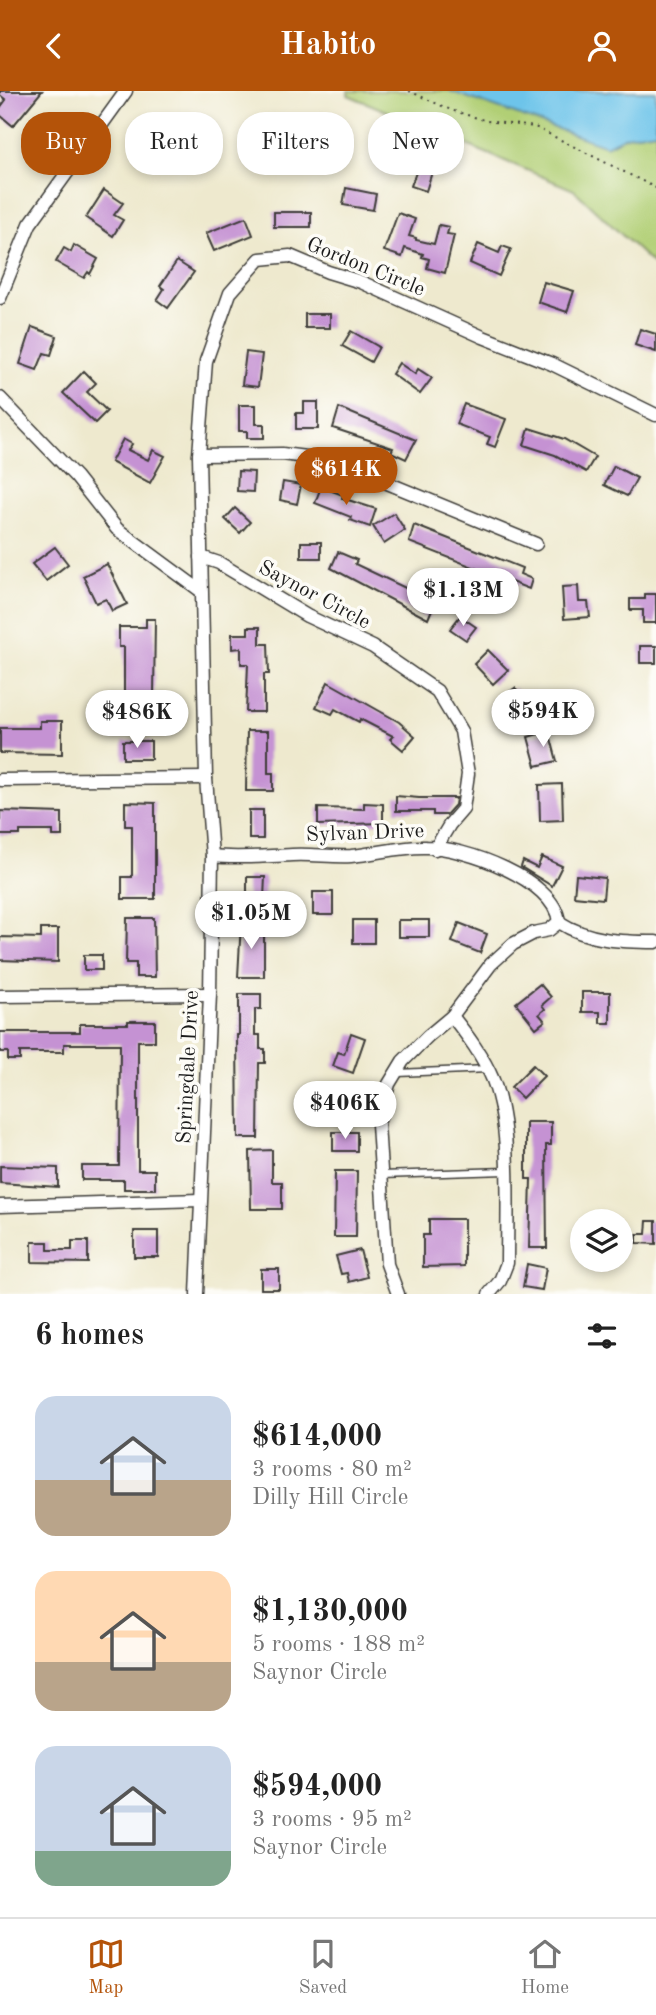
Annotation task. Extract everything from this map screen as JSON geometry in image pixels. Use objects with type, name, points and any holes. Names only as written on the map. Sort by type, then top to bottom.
[{"type":"street","points":[[0,298],[30,224],[126,91]]},
{"type":"street","name":"Gordon Circle","points":[[201,591],[199,454],[206,361],[230,293],[260,259],[290,256],[361,282],[483,337],[552,364],[656,415]]},
{"type":"street","points":[[0,398],[76,477],[117,529],[201,591]]},
{"type":"street","points":[[199,454],[282,454],[314,458],[380,480],[536,544]]},
{"type":"street","name":"Saynor Circle","points":[[201,557],[219,563],[307,615],[373,647],[437,691],[461,731],[468,774],[463,809],[435,849]]},
{"type":"street","name":"Springdale Drive","points":[[197,1294],[210,994],[212,856],[206,779],[201,591]]},
{"type":"street","points":[[0,780],[206,779]]},
{"type":"street","name":"Sylvan Drive","points":[[212,856],[242,859],[294,855],[351,856],[429,846],[513,871],[542,892],[558,913],[559,922]]},
{"type":"street","points":[[398,1294],[387,1264],[378,1124],[389,1084],[403,1061],[452,1016],[491,964],[513,944],[534,933],[549,930],[559,922],[575,932],[604,940],[656,942]]},
{"type":"street","points":[[0,996],[210,994]]},
{"type":"street","points":[[452,1016],[469,1037],[488,1069],[502,1115],[506,1144],[507,1263],[500,1281],[489,1294]]},
{"type":"street","points":[[0,1206],[200,1200]]},
{"type":"lane","points":[[396,1073],[488,1069]]},
{"type":"lane","points":[[381,1175],[506,1171]]},
{"type":"path","points":[[409,91],[451,110],[487,121],[535,127],[656,188]]},
{"type":"green space","points":[[348,91],[656,91],[656,267],[574,190],[464,144],[464,112],[388,112],[348,95]]},
{"type":"water","points":[[449,91],[656,91],[656,131],[626,136],[606,146]]},
{"type":"building","points":[[0,91],[42,91],[25,112],[21,112],[21,116],[13,126],[0,115],[0,108],[6,100],[0,95]]},
{"type":"building","points":[[415,175],[431,175],[426,191],[411,186]]},
{"type":"building","points":[[346,188],[376,194],[373,210],[343,205]]},
{"type":"building","points":[[104,190],[123,203],[114,215],[123,220],[113,236],[86,218]]},
{"type":"building","points":[[274,212],[311,212],[311,227],[274,227]]},
{"type":"building","points":[[398,213],[415,219],[409,236],[416,240],[434,244],[439,225],[449,227],[447,234],[454,235],[445,273],[427,268],[429,259],[422,257],[423,254],[405,248],[402,257],[384,251]]},
{"type":"building","points":[[246,217],[253,235],[214,251],[206,233]]},
{"type":"building","points":[[478,244],[499,253],[502,246],[511,249],[499,276],[470,263]]},
{"type":"building","points":[[74,245],[98,259],[90,274],[88,272],[84,278],[56,262],[64,248],[71,252]]},
{"type":"building","points":[[177,261],[194,272],[168,308],[157,300],[164,289],[160,286]]},
{"type":"building","points":[[544,282],[574,291],[567,312],[538,302]]},
{"type":"building","points":[[305,314],[330,314],[330,328],[305,328]]},
{"type":"building","points":[[32,327],[57,336],[51,355],[44,353],[37,370],[20,364]]},
{"type":"building","points":[[640,329],[656,334],[656,352],[635,345]]},
{"type":"building","points":[[351,331],[379,347],[371,362],[342,346]]},
{"type":"building","points":[[246,352],[262,354],[258,387],[242,385]]},
{"type":"building","points":[[399,363],[415,374],[418,369],[432,378],[420,394],[392,374]]},
{"type":"building","points":[[84,371],[96,383],[87,392],[107,411],[95,423],[63,393]]},
{"type":"building","points":[[304,402],[318,402],[318,429],[296,429],[296,413],[304,413]]},
{"type":"building","points":[[464,404],[506,419],[495,447],[487,444],[490,437],[456,424]]},
{"type":"building","points":[[239,405],[256,405],[256,424],[264,424],[264,438],[247,438],[247,431],[239,431]]},
{"type":"building","points":[[339,408],[416,440],[406,459],[391,452],[393,448],[333,428]]},
{"type":"building","points":[[529,428],[564,439],[595,457],[586,472],[555,455],[524,445]]},
{"type":"building","points":[[123,439],[132,444],[128,450],[148,460],[153,450],[165,456],[150,483],[111,462]]},
{"type":"building","points":[[614,466],[637,478],[627,496],[604,485]]},
{"type":"building","points":[[238,471],[254,472],[253,492],[237,491]]},
{"type":"building","points":[[283,482],[301,485],[297,504],[280,500]]},
{"type":"building","points":[[321,487],[343,495],[342,498],[376,509],[370,527],[315,503]]},
{"type":"building","points":[[235,508],[250,522],[240,533],[225,519]]},
{"type":"building","points":[[394,513],[405,530],[384,544],[373,526]]},
{"type":"building","points":[[414,525],[522,568],[520,574],[532,579],[529,589],[409,542]]},
{"type":"building","points":[[301,542],[321,542],[321,558],[301,558]]},
{"type":"building","points":[[55,547],[68,564],[46,581],[32,564]]},
{"type":"building","points":[[338,552],[357,560],[355,564],[435,602],[428,619],[331,568]]},
{"type":"building","points":[[107,564],[127,604],[112,611],[106,599],[96,603],[83,576]]},
{"type":"building","points":[[578,586],[579,602],[588,602],[590,617],[564,619],[562,587]]},
{"type":"building","points":[[645,594],[656,594],[656,623],[643,623],[643,610],[630,610],[630,599],[645,599]]},
{"type":"building","points":[[460,616],[476,627],[466,640],[450,629]]},
{"type":"building","points":[[146,619],[155,619],[154,696],[124,696],[124,647],[119,647],[119,627],[146,627]]},
{"type":"building","points":[[248,627],[260,627],[260,644],[268,644],[269,674],[264,674],[264,712],[246,712],[248,664],[241,664],[241,648],[232,649],[232,634],[248,634]]},
{"type":"building","points":[[640,646],[656,646],[656,663],[640,663]]},
{"type":"building","points":[[488,650],[508,670],[493,684],[474,664]]},
{"type":"building","points":[[328,682],[399,722],[415,736],[403,750],[390,739],[393,736],[360,719],[359,722],[335,709],[332,714],[316,707]]},
{"type":"building","points":[[515,688],[533,713],[518,723],[501,698]]},
{"type":"building","points":[[40,721],[62,721],[62,754],[0,753],[0,728],[40,728]]},
{"type":"building","points":[[247,731],[268,731],[268,773],[273,773],[273,791],[246,791]]},
{"type":"building","points":[[549,731],[557,761],[536,766],[528,737]]},
{"type":"building","points":[[123,741],[151,741],[151,759],[123,759]]},
{"type":"building","points":[[562,784],[563,820],[540,821],[539,785]]},
{"type":"building","points":[[396,796],[456,798],[455,805],[446,815],[433,815],[433,811],[396,811]]},
{"type":"building","points":[[125,802],[155,803],[155,899],[122,899],[122,877],[132,877],[132,826],[125,826]]},
{"type":"building","points":[[364,803],[383,804],[383,823],[318,825],[318,808],[364,809]]},
{"type":"building","points":[[249,810],[263,810],[263,839],[249,839]]},
{"type":"building","points":[[0,811],[62,813],[62,836],[53,836],[53,831],[20,831],[20,835],[0,835]]},
{"type":"building","points":[[542,857],[562,866],[552,886],[521,867],[523,861],[537,868]]},
{"type":"building","points":[[576,875],[605,878],[603,899],[574,896]]},
{"type":"building","points":[[247,877],[265,877],[264,898],[247,898]]},
{"type":"building","points":[[313,892],[333,892],[333,915],[313,915]]},
{"type":"building","points":[[127,918],[154,918],[155,977],[136,977],[136,963],[126,963]]},
{"type":"building","points":[[353,920],[374,920],[374,943],[353,943]]},
{"type":"building","points":[[398,920],[429,920],[429,937],[398,937]]},
{"type":"building","points":[[241,922],[261,922],[261,932],[264,932],[264,977],[238,977]]},
{"type":"building","points":[[459,923],[487,934],[480,953],[452,942]]},
{"type":"building","points":[[41,929],[58,929],[58,962],[0,960],[0,937],[41,938]]},
{"type":"building","points":[[84,955],[102,955],[102,970],[84,970]]},
{"type":"building","points":[[540,984],[551,997],[542,1005],[545,1009],[539,1014],[545,1021],[536,1028],[516,1003]]},
{"type":"building","points":[[582,992],[610,992],[610,1023],[600,1023],[600,1012],[582,1012]]},
{"type":"building","points":[[239,994],[261,994],[261,1009],[255,1009],[255,1035],[260,1035],[260,1049],[265,1049],[265,1063],[259,1063],[258,1138],[238,1138]]},
{"type":"building","points":[[128,1021],[155,1021],[155,1041],[138,1041],[138,1170],[155,1170],[155,1189],[124,1189],[124,1180],[82,1180],[82,1166],[119,1166],[120,1044],[64,1044],[64,1052],[20,1052],[20,1060],[8,1060],[8,1052],[0,1052],[0,1032],[80,1032],[80,1024],[128,1024]]},
{"type":"building","points":[[351,1033],[365,1038],[353,1073],[333,1066],[338,1052],[344,1054]]},
{"type":"building","points":[[533,1065],[544,1076],[522,1098],[511,1087]]},
{"type":"building","points":[[334,1092],[355,1092],[355,1113],[334,1113]]},
{"type":"building","points":[[526,1122],[551,1122],[551,1145],[546,1145],[547,1248],[529,1248],[531,1179],[526,1179]]},
{"type":"building","points":[[333,1132],[357,1132],[357,1151],[333,1151]]},
{"type":"building","points":[[272,1150],[272,1182],[282,1182],[282,1209],[251,1209],[250,1151]]},
{"type":"building","points":[[0,1166],[58,1168],[58,1187],[0,1183]]},
{"type":"building","points":[[335,1171],[357,1171],[356,1237],[334,1237]]},
{"type":"building","points":[[429,1219],[464,1219],[464,1266],[423,1267],[423,1235],[429,1235]]},
{"type":"building","points":[[647,1221],[656,1221],[656,1244],[637,1243],[637,1234],[646,1234]]},
{"type":"building","points":[[134,1231],[158,1231],[158,1257],[134,1257]]},
{"type":"building","points":[[72,1241],[88,1241],[88,1263],[32,1262],[32,1242],[48,1242],[48,1250],[72,1250]]},
{"type":"building","points":[[360,1250],[367,1277],[349,1282],[347,1273],[341,1274],[336,1256]]},
{"type":"building","points":[[527,1264],[546,1268],[542,1290],[523,1287]]},
{"type":"building","points":[[261,1269],[279,1269],[279,1289],[261,1289]]}]
